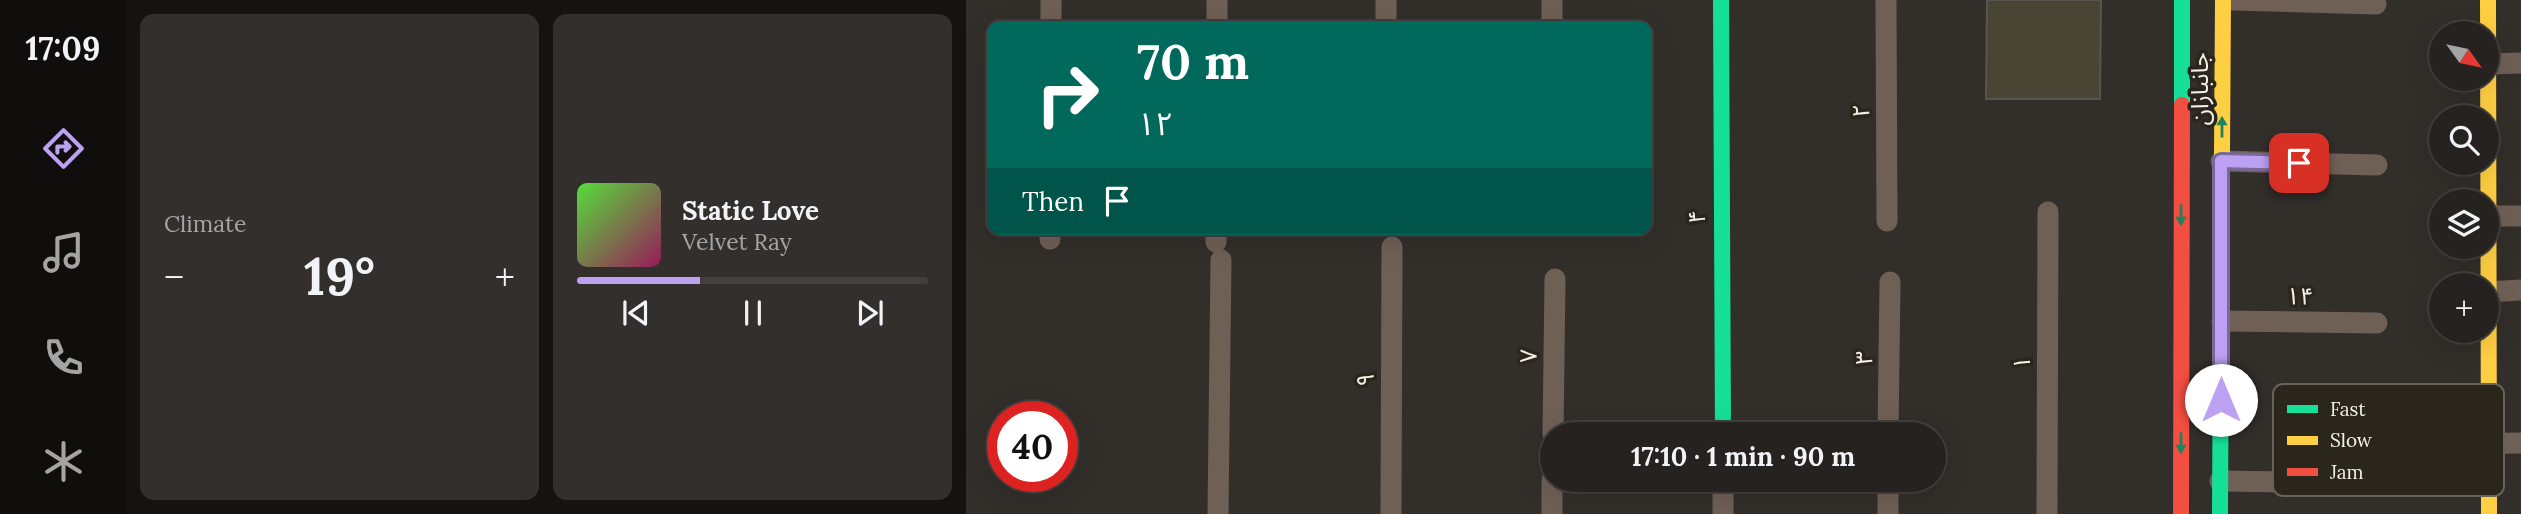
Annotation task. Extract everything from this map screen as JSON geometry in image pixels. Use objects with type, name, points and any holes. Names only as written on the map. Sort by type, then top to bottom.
[{"type":"street","points":[[1051,0],[1051,21]]},
{"type":"street","points":[[1217,0],[1217,21]]},
{"type":"street","points":[[1386,0],[1386,21]]},
{"type":"street","points":[[1552,0],[1552,21]]},
{"type":"street","name":"۴","points":[[1721,0],[1723,422]]},
{"type":"street","name":"۲","points":[[1886,0],[1887,221]]},
{"type":"street","name":"جانبازان","points":[[2181,514],[2182,0]]},
{"type":"street","name":"جانبازان","points":[[2220,514],[2223,0]]},
{"type":"street","points":[[2234,0],[2376,4]]},
{"type":"street","points":[[2488,0],[2488,21]]},
{"type":"street","points":[[2499,64],[2521,63]]},
{"type":"street","points":[[2487,91],[2488,189]]},
{"type":"street","points":[[2221,161],[2377,165]]},
{"type":"street","name":"۱","points":[[2048,212],[2048,514]]},
{"type":"street","points":[[2499,216],[2521,216]]},
{"type":"street","points":[[1217,244],[1218,514]]},
{"type":"street","name":"۹","points":[[1391,514],[1392,247]]},
{"type":"street","name":"۷","points":[[1553,422],[1555,279]]},
{"type":"street","name":"۳","points":[[1888,422],[1889,282]]},
{"type":"street","points":[[2499,291],[2521,290]]},
{"type":"street","name":"۱۴","points":[[2222,321],[2377,323]]},
{"type":"street","points":[[2488,343],[2489,384]]},
{"type":"street","points":[[2220,481],[2273,482]]},
{"type":"street","points":[[1552,492],[1552,514]]},
{"type":"street","points":[[1723,492],[1723,514]]},
{"type":"street","points":[[1888,492],[1888,514]]},
{"type":"street","points":[[2489,496],[2489,514]]},
{"type":"building","points":[[1987,0],[2101,0],[2100,99],[1986,99]]},
{"type":"traffic: fast","points":[[1721,0],[1723,422]]},
{"type":"traffic: fast","points":[[2182,0],[2182,105]]},
{"type":"traffic: fast","points":[[2220,514],[2222,152]]},
{"type":"traffic: slow","points":[[2222,152],[2223,0]]},
{"type":"traffic: slow","points":[[2488,0],[2489,384]]},
{"type":"traffic: slow","points":[[2489,496],[2489,514]]},
{"type":"traffic: jam","points":[[2181,514],[2182,105]]},
{"type":"route","points":[[2221,400],[2221,161],[2299,163]]}]
